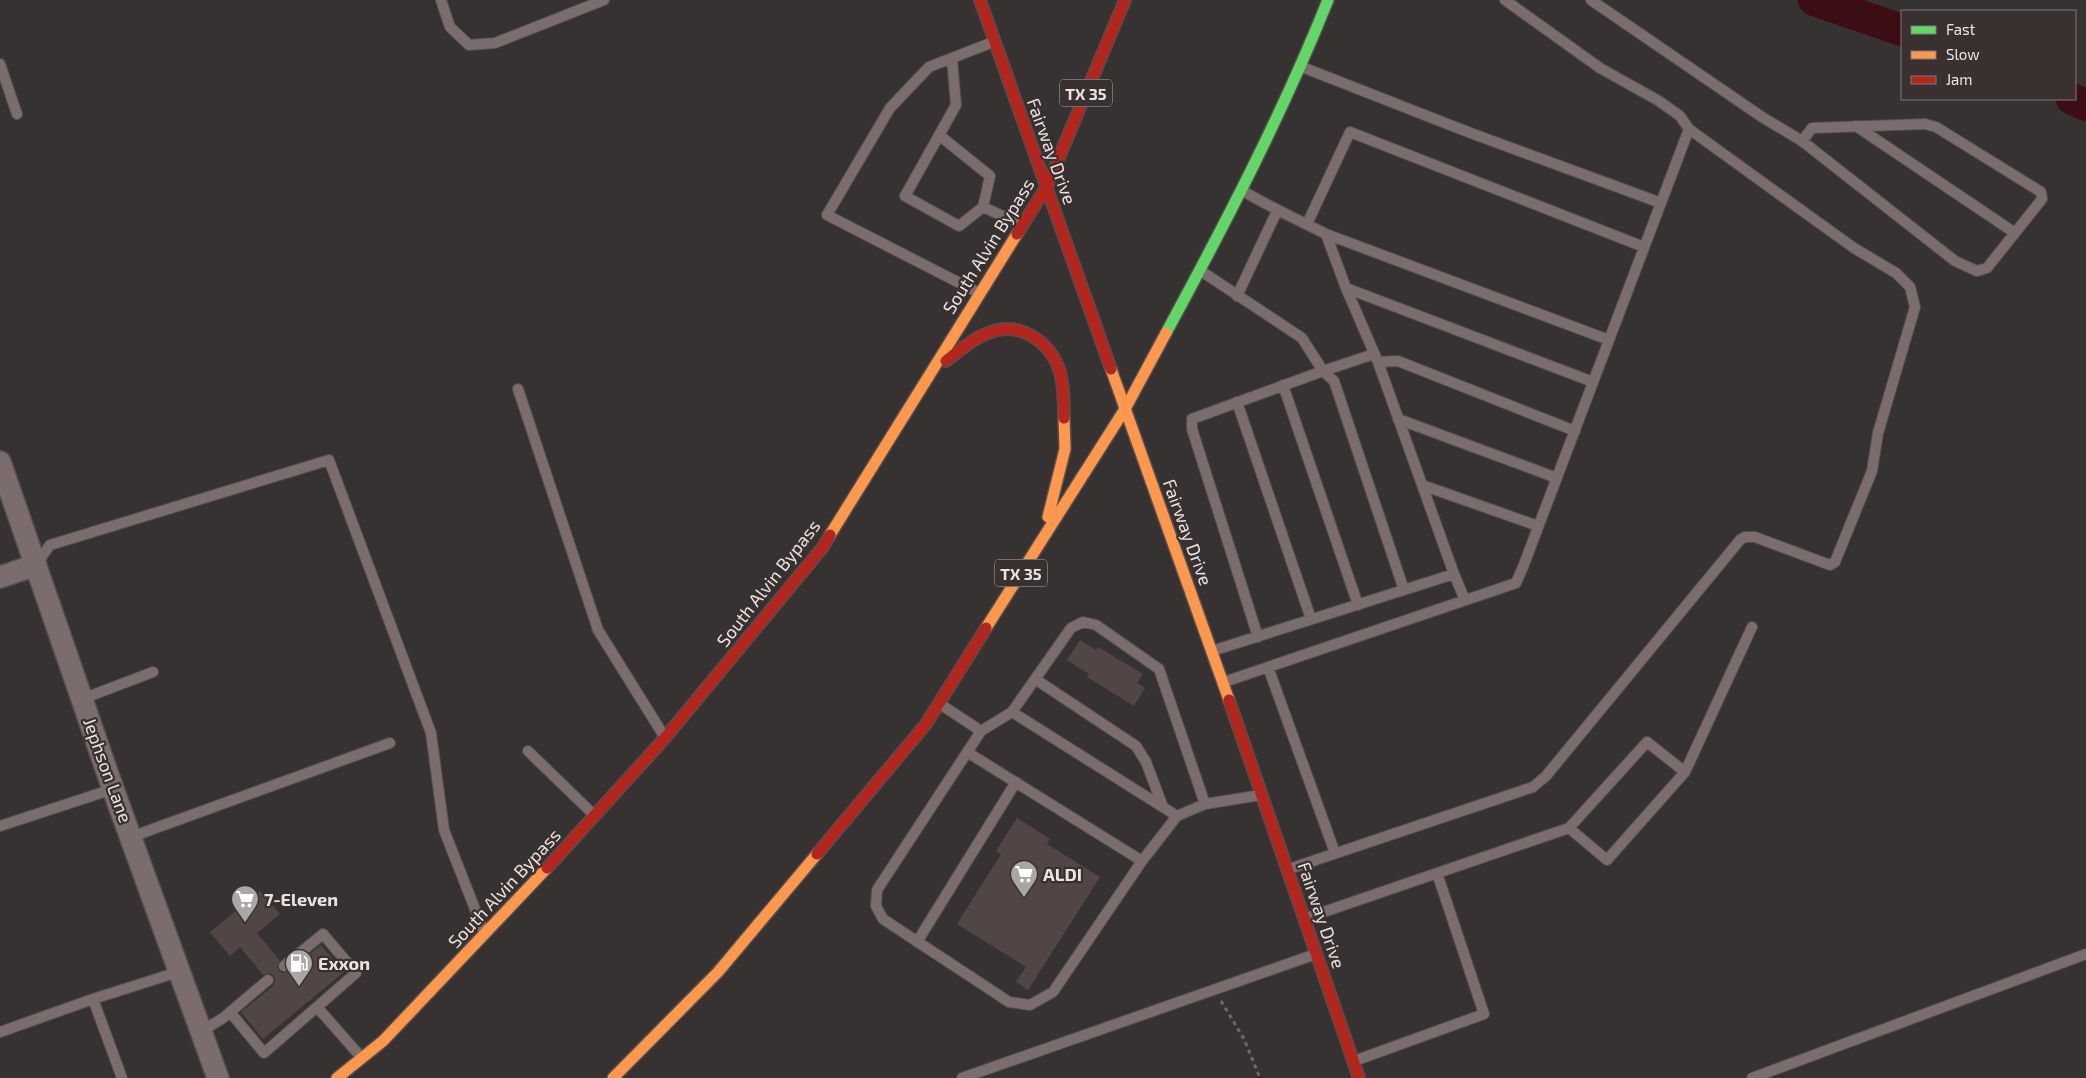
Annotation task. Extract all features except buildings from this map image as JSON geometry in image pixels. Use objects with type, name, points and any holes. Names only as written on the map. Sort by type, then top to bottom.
[{"type":"main road","name":"Fairway Drive","points":[[980,0],[1212,652],[1359,1078]]},
{"type":"main road","name":"South Alvin Bypass","points":[[337,1078],[383,1041],[485,935],[666,738],[823,547],[1046,186],[1125,0]]},
{"type":"main road","name":"TX 35","points":[[613,1078],[718,972],[926,724],[1125,409],[1241,190],[1302,67],[1328,0]]},
{"type":"main road","points":[[930,375],[975,338],[1001,328],[1023,330],[1046,345],[1057,362],[1064,386],[1065,448],[1042,540]]},
{"type":"street","name":"Jephson Lane","points":[[0,462],[113,789],[218,1078]]},
{"type":"street","points":[[0,577],[36,564]]},
{"type":"lane","points":[[440,0],[450,27],[469,45],[495,43],[604,0]]},
{"type":"lane","points":[[1288,869],[1533,787],[1546,776],[1744,537],[1755,538],[1830,565],[1834,562],[1872,471],[1878,434],[1915,307],[1910,287],[1896,273],[1854,248],[1689,129],[1680,116],[1600,68],[1505,0]]},
{"type":"lane","points":[[1591,0],[1762,117],[1802,140],[1955,262],[1977,271],[1987,268],[2042,199],[2040,192],[1936,128],[1925,124],[1812,128],[1802,140]]},
{"type":"lane","points":[[980,294],[827,215],[890,108],[929,68],[994,42]]},
{"type":"lane","points":[[939,135],[990,176],[983,207],[959,226],[905,196],[939,135],[956,106],[952,59]]},
{"type":"lane","points":[[0,64],[17,114]]},
{"type":"lane","points":[[1302,67],[1468,132],[1661,203]]},
{"type":"lane","points":[[1856,126],[2014,233]]},
{"type":"lane","points":[[1222,682],[1516,583],[1689,129]]},
{"type":"lane","points":[[1307,224],[1350,132],[1644,247]]},
{"type":"lane","points":[[1241,190],[1277,211],[1326,234],[1609,340]]},
{"type":"lane","points":[[983,207],[1022,225]]},
{"type":"lane","points":[[1237,296],[1277,211]]},
{"type":"lane","points":[[1326,234],[1346,288],[1376,358],[1465,600]]},
{"type":"lane","points":[[1200,270],[1302,338],[1323,371],[1334,381],[1404,590]]},
{"type":"lane","points":[[1346,288],[1593,382]]},
{"type":"lane","points":[[1258,637],[1192,429],[1192,419],[1323,371],[1376,358],[1398,361],[1575,431]]},
{"type":"lane","points":[[1283,385],[1358,605]]},
{"type":"lane","points":[[518,389],[598,630],[666,738]]},
{"type":"lane","points":[[1237,402],[1311,620]]},
{"type":"lane","points":[[1398,419],[1557,478]]},
{"type":"lane","points":[[36,564],[50,545],[328,460],[431,733],[444,830],[485,935]]},
{"type":"lane","points":[[1422,485],[1538,526]]},
{"type":"lane","points":[[1212,652],[1454,574]]},
{"type":"lane","points":[[1206,804],[1159,669],[1096,625],[1083,622],[1071,628],[1012,712],[981,731],[877,890],[876,906],[883,919],[1009,1002],[1030,1005],[1052,992],[1142,861],[1177,816],[1206,804],[1262,795]]},
{"type":"lane","points":[[1569,828],[1607,860],[1685,772],[1752,627]]},
{"type":"lane","points":[[1268,667],[1335,853]]},
{"type":"lane","points":[[82,699],[153,672]]},
{"type":"lane","points":[[1035,680],[1136,746],[1146,762],[1163,807]]},
{"type":"lane","points":[[939,703],[981,731]]},
{"type":"lane","points":[[1012,712],[1177,816]]},
{"type":"lane","points":[[1305,918],[1569,828],[1647,742],[1685,772]]},
{"type":"lane","points":[[131,837],[390,743]]},
{"type":"lane","points":[[528,751],[594,816]]},
{"type":"lane","points":[[967,752],[1142,861]]},
{"type":"lane","points":[[917,942],[1016,782]]},
{"type":"lane","points":[[0,826],[113,789]]},
{"type":"lane","points":[[1354,1061],[1484,1014],[1437,873]]},
{"type":"lane","points":[[230,1012],[264,1053],[282,1029],[319,1001],[334,986],[356,973],[323,934],[305,953],[288,965]]},
{"type":"lane","points":[[962,1078],[1317,953]]},
{"type":"lane","points":[[1752,1078],[2086,954]]},
{"type":"lane","points":[[0,1032],[93,999],[178,972]]},
{"type":"lane","points":[[200,1032],[255,996],[268,983]]},
{"type":"lane","points":[[93,999],[122,1078]]},
{"type":"lane","points":[[319,1001],[362,1058]]},
{"type":"path","points":[[1214,990],[1244,1039],[1260,1078]]},
{"type":"waterway","points":[[1814,0],[1901,30]]},
{"type":"waterway","points":[[2074,100],[2086,105]]},
{"type":"traffic: fast","points":[[1166,333],[1252,169],[1292,85],[1328,0]]},
{"type":"traffic: slow","points":[[830,535],[1017,234]]},
{"type":"traffic: slow","points":[[986,628],[1125,409],[1166,333]]},
{"type":"traffic: slow","points":[[1111,369],[1229,700]]},
{"type":"traffic: slow","points":[[1048,517],[1065,449],[1064,418]]},
{"type":"traffic: slow","points":[[613,1078],[718,972],[817,854]]},
{"type":"traffic: slow","points":[[337,1078],[383,1041],[547,868]]},
{"type":"traffic: jam","points":[[980,0],[1111,369]]},
{"type":"traffic: jam","points":[[1017,234],[1047,186],[1125,0]]},
{"type":"traffic: jam","points":[[946,361],[971,342],[988,333],[1011,329],[1022,331],[1041,343],[1055,361],[1060,372],[1063,389],[1064,418]]},
{"type":"traffic: jam","points":[[547,868],[665,738],[823,547],[830,535]]},
{"type":"traffic: jam","points":[[817,854],[926,724],[986,628]]},
{"type":"traffic: jam","points":[[1229,700],[1359,1078]]},
{"type":"place","name":"ALDI","points":[[1024,898]]},
{"type":"place","name":"7-Eleven","points":[[245,923]]},
{"type":"place","name":"Exxon","points":[[299,987]]}]
